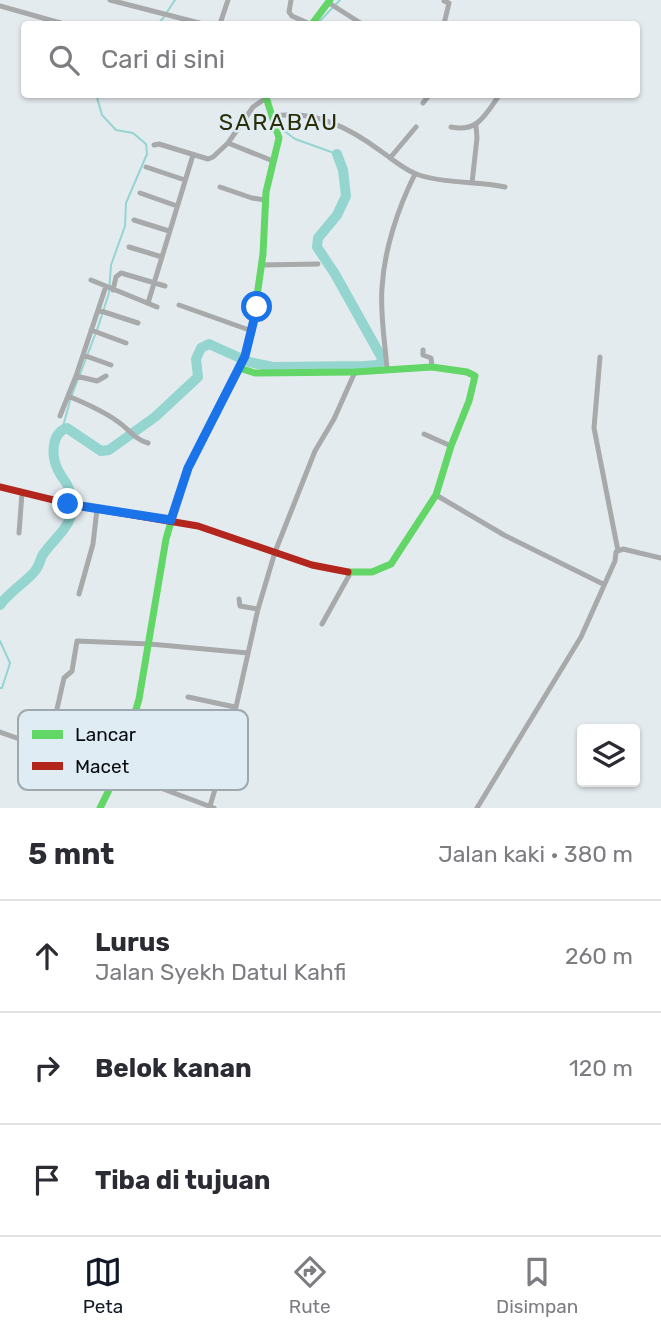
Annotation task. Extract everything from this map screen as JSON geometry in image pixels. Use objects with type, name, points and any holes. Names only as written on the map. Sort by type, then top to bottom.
[{"type":"street","points":[[110,0],[192,21]]},
{"type":"street","points":[[221,21],[228,0]]},
{"type":"street","points":[[289,1],[289,12],[304,21]]},
{"type":"street","points":[[444,1],[449,3],[445,21]]},
{"type":"street","points":[[314,21],[332,4],[358,21]]},
{"type":"street","points":[[0,6],[53,21]]},
{"type":"street","points":[[154,145],[159,144],[211,159],[228,144],[253,107],[264,98]]},
{"type":"street","points":[[136,710],[171,520],[188,468],[245,356],[252,331],[261,265],[265,200],[279,138],[265,98]]},
{"type":"street","points":[[423,103],[427,98]]},
{"type":"street","points":[[451,127],[461,129],[476,125],[497,98]]},
{"type":"street","points":[[273,117],[306,117],[328,121],[348,129],[415,174],[505,187]]},
{"type":"street","points":[[472,183],[476,125]]},
{"type":"street","points":[[390,158],[416,127]]},
{"type":"street","points":[[228,144],[273,161]]},
{"type":"street","points":[[148,303],[193,155]]},
{"type":"street","points":[[146,167],[185,180]]},
{"type":"street","points":[[387,369],[382,325],[382,288],[391,237],[415,174]]},
{"type":"street","points":[[220,187],[265,200]]},
{"type":"street","points":[[140,193],[177,205]]},
{"type":"street","points":[[134,220],[169,231]]},
{"type":"street","points":[[128,247],[162,257]]},
{"type":"street","points":[[261,265],[318,264]]},
{"type":"street","points":[[60,416],[71,397],[109,288],[116,277],[120,273],[165,286]]},
{"type":"street","points":[[91,280],[157,307]]},
{"type":"street","points":[[178,304],[252,331]]},
{"type":"street","points":[[101,312],[138,323]]},
{"type":"street","points":[[94,332],[126,343]]},
{"type":"street","points":[[423,350],[423,355],[431,358],[432,368]]},
{"type":"street","points":[[87,356],[111,365]]},
{"type":"street","points":[[477,808],[581,637],[618,551],[594,428],[600,357]]},
{"type":"street","points":[[0,487],[68,504],[171,520],[219,532],[322,568],[369,573],[382,570],[391,564],[436,495],[475,376],[467,372],[432,368],[255,373],[239,367]]},
{"type":"street","points":[[234,710],[275,552],[314,452],[334,419],[355,372]]},
{"type":"street","points":[[78,377],[97,381],[106,376]]},
{"type":"street","points":[[71,397],[107,415],[135,438],[148,443]]},
{"type":"street","points":[[424,434],[451,446]]},
{"type":"street","points":[[19,533],[22,493]]},
{"type":"street","points":[[436,495],[504,535],[603,584]]},
{"type":"street","points":[[79,594],[93,544],[97,509]]},
{"type":"street","points":[[618,551],[624,549],[661,558]]},
{"type":"street","points":[[322,624],[351,572]]},
{"type":"street","points":[[239,600],[240,606],[258,610]]},
{"type":"street","points":[[209,648],[211,640]]},
{"type":"street","points":[[57,710],[64,678],[72,671],[76,642],[150,644],[248,653]]},
{"type":"street","points":[[188,696],[235,707]]},
{"type":"street","points":[[0,732],[18,738]]},
{"type":"street","points":[[100,808],[109,790]]},
{"type":"street","points":[[170,790],[212,807],[216,790]]},
{"type":"waterway","points":[[167,12],[175,0]]},
{"type":"waterway","points":[[320,21],[340,0]]},
{"type":"waterway","points":[[161,21],[164,17]]},
{"type":"waterway","points":[[97,98],[102,115],[116,130],[133,133],[146,144],[147,154],[126,203],[125,226],[111,265],[109,293],[97,330]]},
{"type":"waterway","points":[[279,127],[295,139],[337,154]]},
{"type":"waterway","points":[[0,605],[35,571],[42,556],[71,517],[71,494],[54,458],[55,440],[62,431],[67,428],[101,451],[109,450],[155,417],[198,377],[196,359],[201,348],[209,344],[249,362],[273,367],[364,366],[378,365],[383,360],[317,247],[318,238],[337,215],[346,196],[343,170],[337,154]]},
{"type":"waterway","points":[[72,395],[95,335]]},
{"type":"waterway","points":[[62,430],[70,401]]},
{"type":"waterway","points":[[0,641],[10,663],[0,688]]},
{"type":"traffic: fast","points":[[314,21],[330,0]]},
{"type":"traffic: fast","points":[[136,710],[166,539],[177,501],[188,468],[245,356],[252,331],[263,254],[266,192],[279,138],[266,98]]},
{"type":"traffic: fast","points":[[239,368],[255,373],[355,372],[432,367],[467,372],[475,376],[436,495],[391,564],[372,572],[348,572]]},
{"type":"traffic: fast","points":[[100,808],[109,790]]},
{"type":"traffic: jam","points":[[0,487],[74,505],[198,526],[312,565],[348,572]]},
{"type":"district","name":"SARABAU","points":[[279,122]]},
{"type":"route","points":[[68,504],[171,520],[188,468],[245,356],[257,307]]}]
